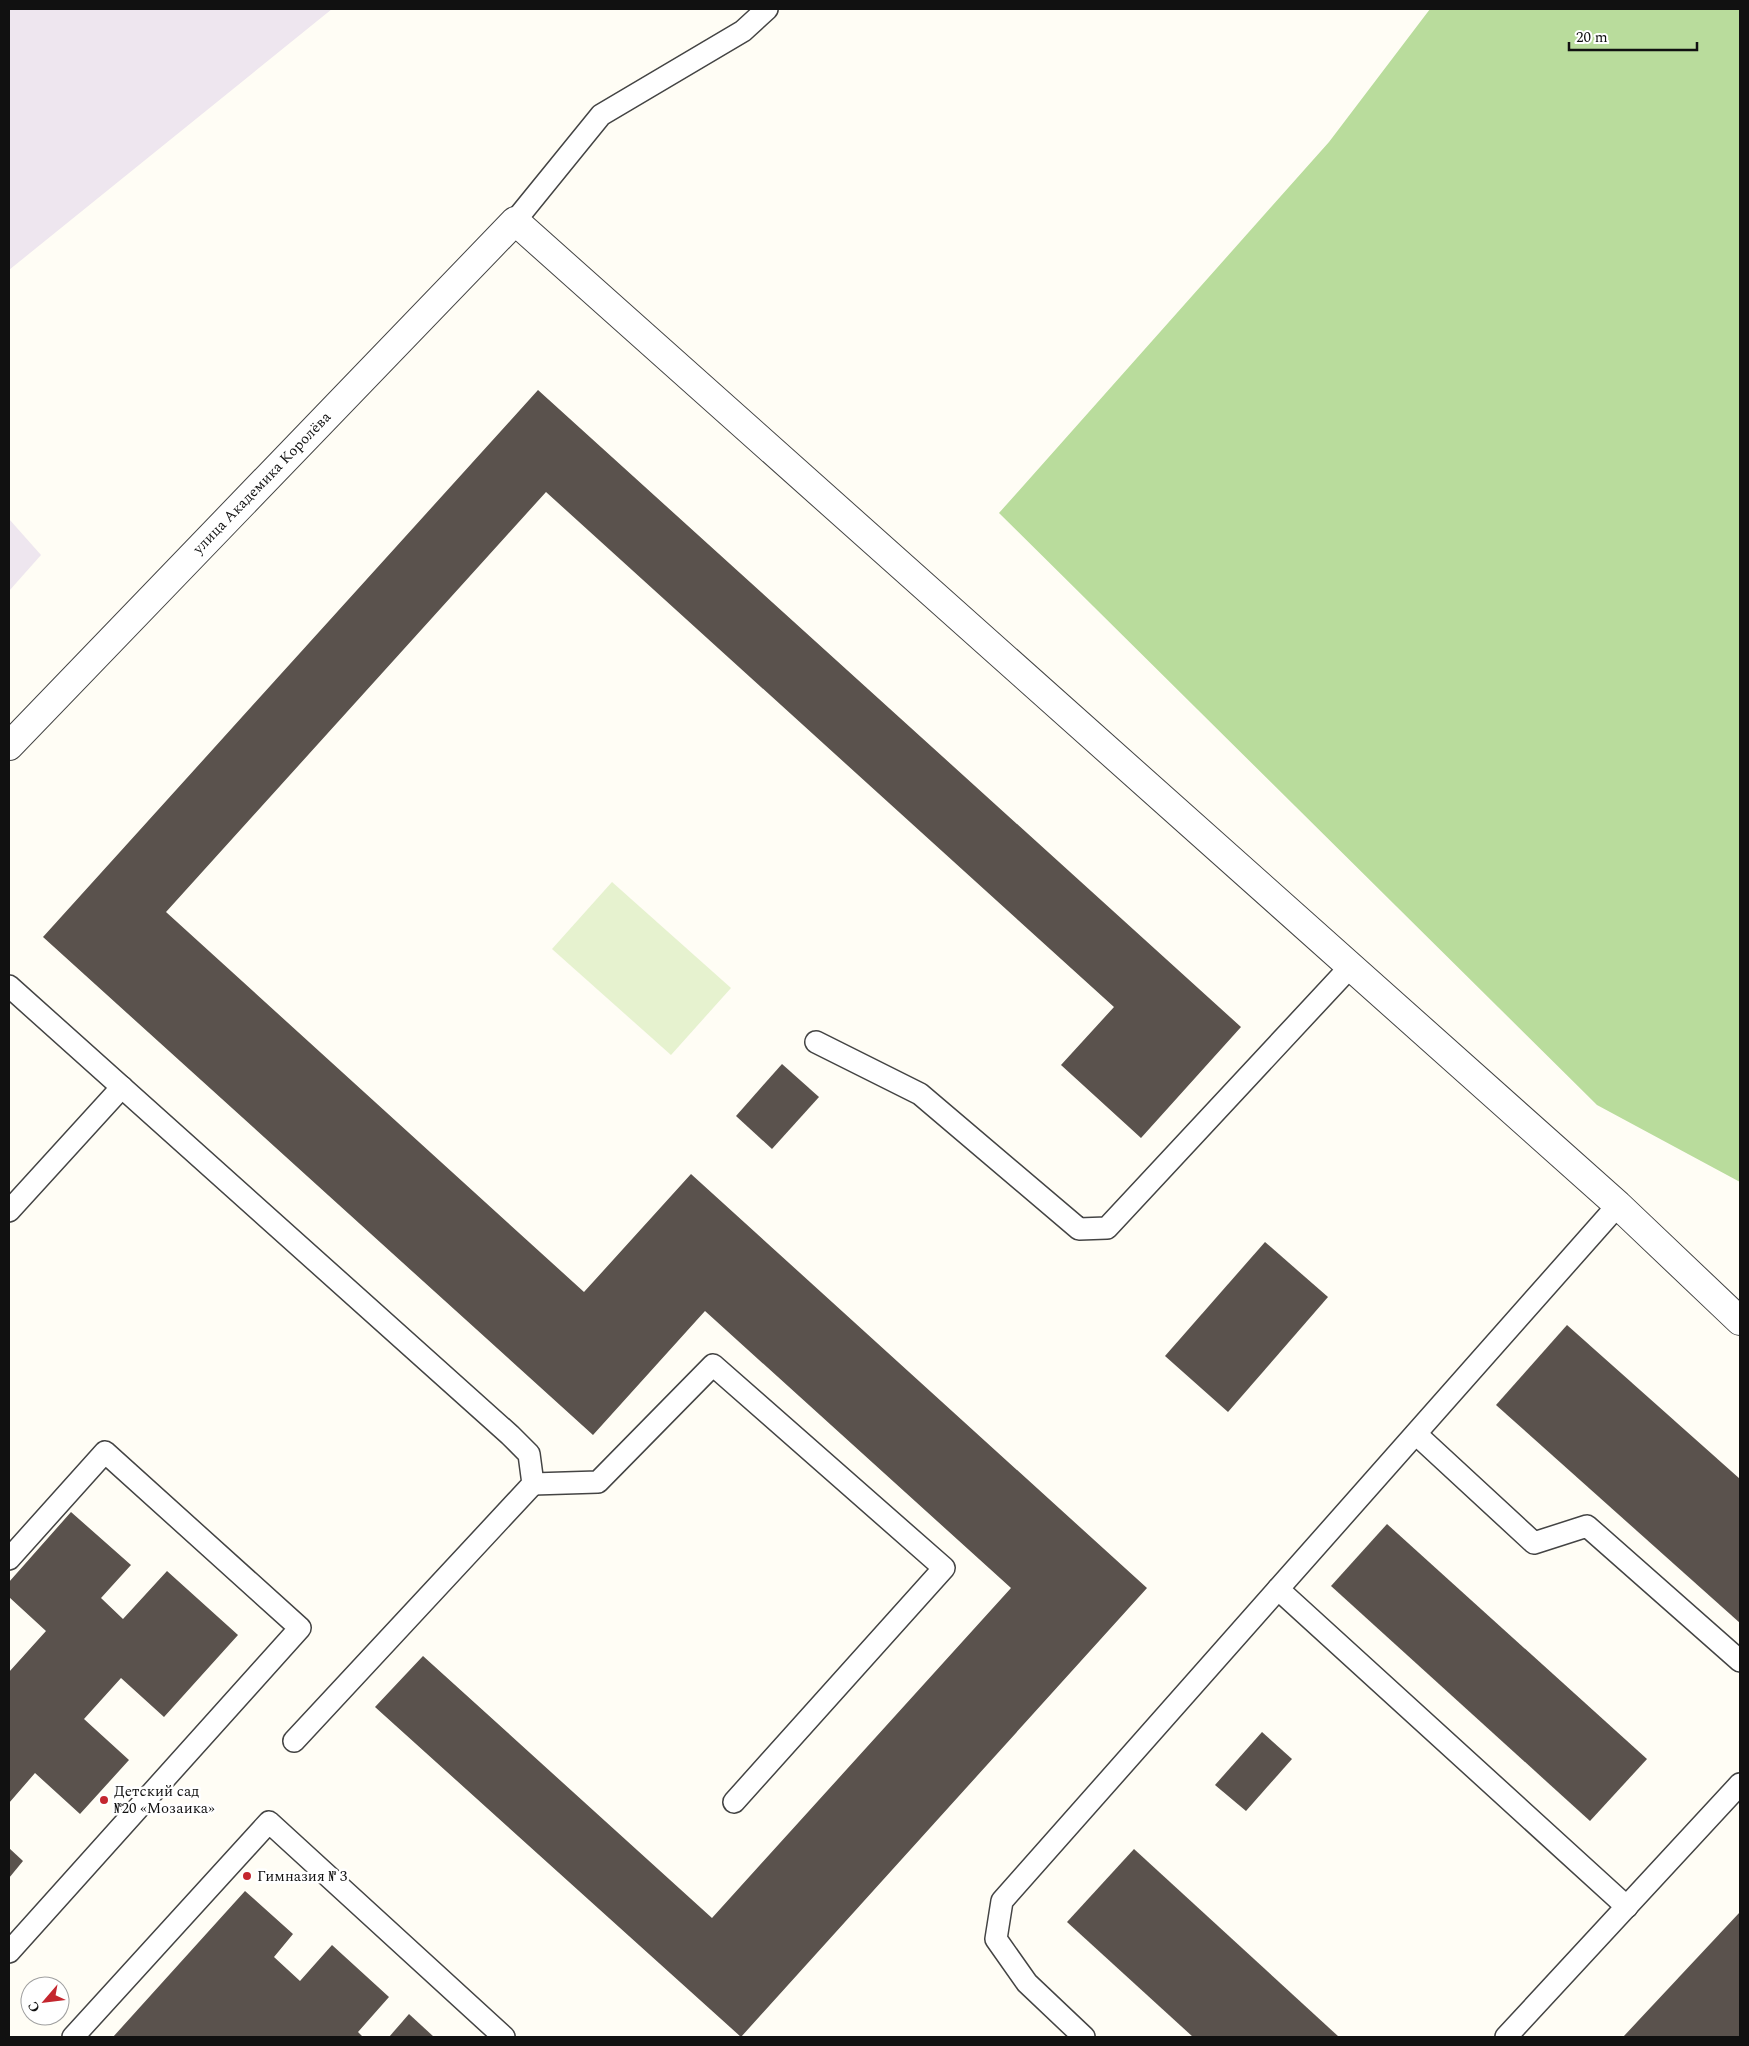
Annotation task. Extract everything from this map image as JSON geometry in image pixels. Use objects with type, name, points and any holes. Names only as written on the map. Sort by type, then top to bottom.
[{"type":"street","name":"улица Академика Королёва","points":[[9,746],[515,221]]},
{"type":"street","points":[[515,221],[1618,1205],[1740,1321]]},
{"type":"lane","points":[[515,221],[601,115],[743,31],[767,9]]},
{"type":"lane","points":[[816,1042],[920,1094],[1079,1230],[1107,1228],[1351,966]]},
{"type":"lane","points":[[9,986],[510,1435],[529,1454],[533,1484]]},
{"type":"lane","points":[[9,1212],[122,1087]]},
{"type":"lane","points":[[1084,2037],[1026,1984],[996,1939],[1002,1901],[1618,1205]]},
{"type":"lane","points":[[294,1741],[533,1484],[598,1482],[713,1366],[944,1568],[734,1802]]},
{"type":"lane","points":[[1416,1434],[1534,1543],[1587,1526],[1740,1661]]},
{"type":"lane","points":[[9,1560],[106,1452],[300,1628],[9,1952]]},
{"type":"lane","points":[[1278,1589],[1627,1907]]},
{"type":"lane","points":[[1506,2037],[1740,1784]]},
{"type":"lane","points":[[73,2037],[269,1822],[504,2037]]},
{"type":"shaded area","points":[[9,9],[332,9],[9,270]]},
{"type":"shaded area","points":[[9,519],[41,555],[9,591]]},
{"type":"green space","points":[[1430,9],[1740,9],[1740,1182],[1597,1105],[999,513],[1329,142]]},
{"type":"green space","points":[[612,882],[731,988],[671,1055],[552,949]]},
{"type":"building","points":[[538,390],[1241,1027],[1141,1138],[1061,1065],[1114,1007],[546,492],[166,912],[584,1292],[691,1174],[1147,1588],[741,2037],[375,1707],[423,1656],[712,1918],[1011,1588],[705,1311],[593,1435],[43,937]]},
{"type":"building","points":[[782,1064],[819,1097],[772,1149],[736,1116]]},
{"type":"building","points":[[1265,1242],[1328,1297],[1228,1412],[1165,1356]]},
{"type":"building","points":[[1567,1325],[1740,1479],[1740,1623],[1496,1405]]},
{"type":"building","points":[[71,1512],[131,1565],[101,1598],[123,1619],[167,1571],[238,1635],[164,1717],[121,1678],[84,1719],[129,1760],[80,1814],[35,1773],[9,1803],[9,1672],[46,1631],[9,1597],[9,1582]]},
{"type":"building","points":[[1387,1524],[1647,1759],[1590,1821],[1331,1586]]},
{"type":"building","points":[[1262,1732],[1292,1759],[1246,1811],[1215,1785]]},
{"type":"building","points":[[9,1848],[23,1861],[9,1878]]},
{"type":"building","points":[[1134,1849],[1339,2037],[1193,2037],[1067,1922]]},
{"type":"building","points":[[245,1891],[293,1934],[274,1957],[300,1981],[332,1945],[389,1997],[358,2032],[363,2037],[113,2037]]},
{"type":"building","points":[[1740,1912],[1740,2037],[1623,2037]]},
{"type":"building","points":[[409,2014],[434,2037],[389,2037]]},
{"type":"place","name":"Детский сад №20 «Мозаика»","points":[[104,1800]]},
{"type":"place","name":"Гимназия № 3","points":[[247,1876]]}]
